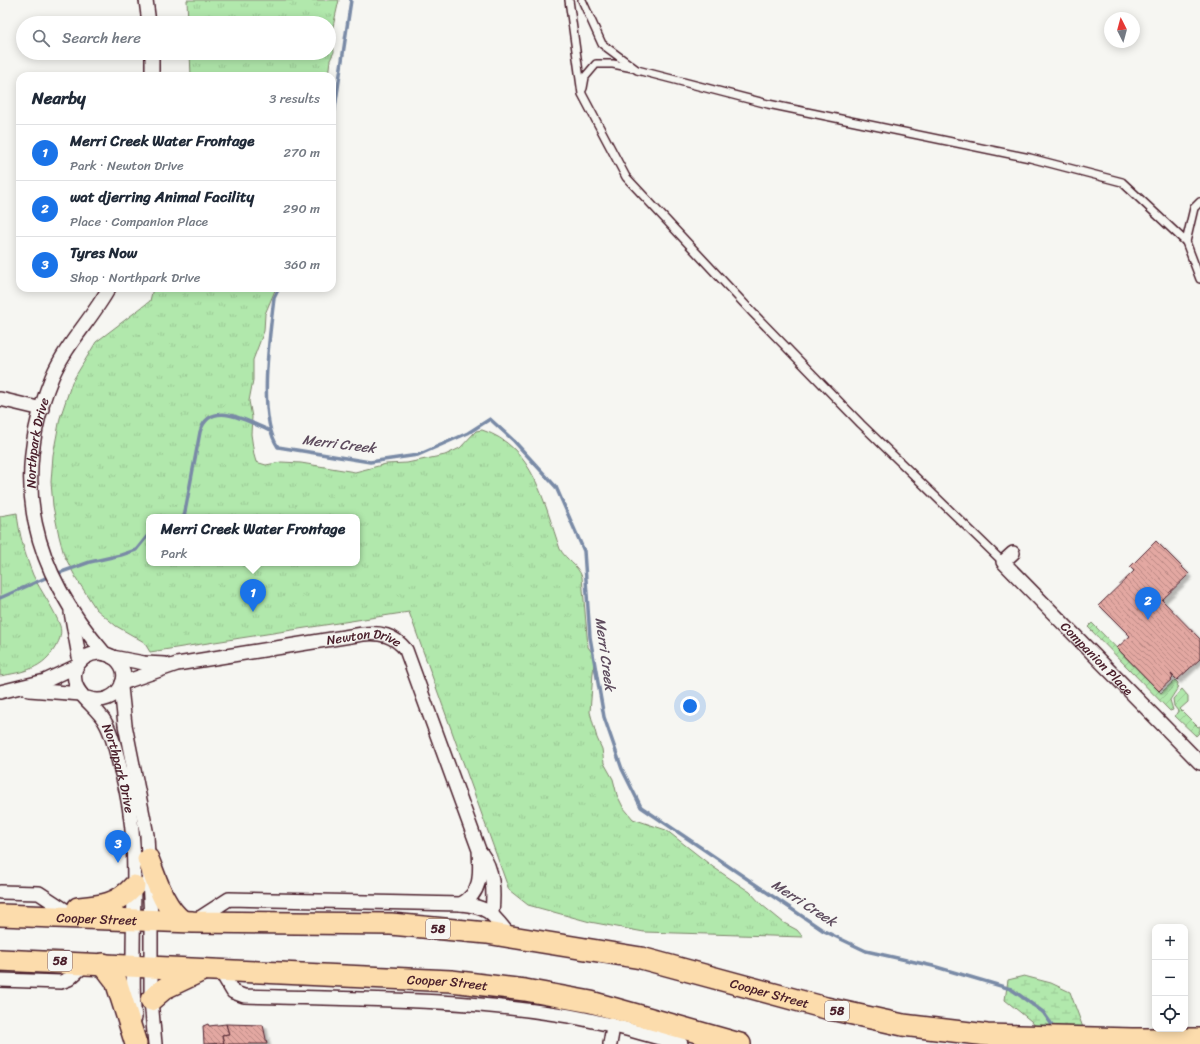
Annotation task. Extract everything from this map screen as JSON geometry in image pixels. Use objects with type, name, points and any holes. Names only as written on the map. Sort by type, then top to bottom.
[{"type":"main road","points":[[148,859],[167,904],[172,912],[188,922]]},
{"type":"main road","points":[[5,916],[109,904],[122,898],[134,886]]},
{"type":"main road","name":"Cooper Street","points":[[5,916],[188,922],[391,924],[510,936],[641,958],[826,1008],[903,1025],[987,1035],[1132,1039],[1200,1039]]},
{"type":"main road","name":"Cooper Street","points":[[3,960],[95,963],[451,981],[525,990],[598,1004],[740,1044]]},
{"type":"main road","points":[[95,963],[116,981],[136,1044]]},
{"type":"main road","points":[[151,1000],[165,988],[212,970]]},
{"type":"street","points":[[146,0],[148,16]]},
{"type":"street","points":[[152,60],[152,72]]},
{"type":"street","name":"Northpark Drive","points":[[106,292],[64,355],[52,377],[33,443],[31,481],[36,525],[45,558],[70,608],[109,655]]},
{"type":"street","points":[[0,399],[42,409]]},
{"type":"street","name":"Companion Place","points":[[1008,557],[1200,763]]},
{"type":"street","name":"Northpark Drive","points":[[70,608],[78,664]]},
{"type":"street","name":"Newton Drive","points":[[109,655],[144,663],[177,664],[363,634],[376,633],[389,635],[406,650],[479,850],[488,865],[492,882],[492,913]]},
{"type":"street","points":[[0,692],[17,689],[54,678],[78,664],[91,654],[109,655],[122,668],[122,685],[110,699],[94,701],[84,696],[17,689]]},
{"type":"street","points":[[78,664],[75,681],[84,696]]},
{"type":"street","name":"Newton Drive","points":[[122,685],[177,664]]},
{"type":"street","name":"Northpark Drive","points":[[122,685],[125,725],[143,806],[148,859],[142,920],[143,966]]},
{"type":"street","name":"Northpark Drive","points":[[84,696],[99,712],[109,730],[126,790],[134,841],[134,886],[142,920]]},
{"type":"street","name":"Newton Drive","points":[[461,904],[471,897],[477,888],[480,876],[479,850]]},
{"type":"street","name":"Cooper Street","points":[[0,892],[39,893],[46,896],[65,910]]},
{"type":"street","points":[[188,922],[229,899],[461,904],[474,905],[492,913],[510,936]]},
{"type":"street","points":[[142,920],[143,966],[151,1000],[155,1044]]},
{"type":"street","points":[[0,980],[61,982],[69,979],[95,963]]},
{"type":"street","points":[[139,1044],[133,994],[143,966]]},
{"type":"street","name":"Cooper Street","points":[[212,970],[233,992],[244,996],[373,999],[503,1006],[558,1014],[613,1026],[680,1044]]},
{"type":"street","points":[[610,1044],[613,1026]]},
{"type":"lane","points":[[569,0],[582,94],[626,177],[752,312],[856,418],[1008,557]]},
{"type":"lane","points":[[582,0],[602,44],[637,70]]},
{"type":"lane","points":[[582,94],[585,78],[596,64],[613,64],[768,104],[1030,158],[1122,182],[1186,242],[1200,279]]},
{"type":"lane","points":[[1186,242],[1194,208],[1200,202]]},
{"type":"green space","points":[[187,0],[339,0],[335,16],[188,16]]},
{"type":"green space","points":[[190,60],[330,60],[328,72],[191,72]]},
{"type":"green space","points":[[152,292],[274,292],[265,314],[264,331],[253,360],[253,380],[249,401],[252,417],[251,434],[256,462],[266,465],[281,462],[301,463],[355,472],[386,464],[407,463],[445,455],[460,448],[476,431],[482,430],[500,438],[514,449],[525,463],[542,496],[560,549],[578,569],[582,577],[588,647],[594,655],[590,712],[597,738],[602,749],[604,763],[613,779],[617,795],[623,807],[633,819],[666,830],[713,867],[750,892],[762,905],[784,923],[797,930],[803,937],[644,932],[590,922],[528,905],[509,890],[409,612],[150,652],[144,642],[116,626],[96,609],[76,578],[64,555],[53,506],[51,482],[53,455],[60,418],[72,382],[96,342],[150,301]]},
{"type":"green space","points":[[17,513],[21,537],[30,567],[36,581],[51,606],[60,626],[61,634],[59,641],[51,654],[39,665],[25,671],[0,676],[0,516]]},
{"type":"green space","points":[[1092,623],[1161,693],[1175,680],[1178,683],[1177,689],[1170,700],[1173,710],[1170,711],[1088,627]]},
{"type":"green space","points":[[1182,689],[1188,696],[1188,702],[1180,709],[1198,727],[1200,726],[1200,732],[1196,736],[1175,716],[1178,711],[1174,706],[1173,699]]},
{"type":"green space","points":[[1024,976],[1051,983],[1070,992],[1089,1044],[1051,1044],[1031,1021],[1005,1000],[1008,980]]},
{"type":"building","points":[[1156,541],[1189,574],[1162,600],[1200,639],[1200,659],[1177,680],[1171,674],[1173,678],[1159,691],[1117,648],[1130,636],[1099,605],[1134,571],[1130,567]]},
{"type":"building","points":[[208,1024],[209,1026],[226,1024],[229,1034],[222,1035],[224,1043],[204,1044],[203,1026]]},
{"type":"building","points":[[226,1024],[263,1025],[267,1044],[220,1044],[224,1043],[222,1035],[229,1034]]},
{"type":"waterway","name":"Merri Creek","points":[[336,101],[351,0]]},
{"type":"waterway","name":"Merri Creek","points":[[277,292],[274,298],[270,332],[266,396],[268,416],[272,433],[278,447],[370,462],[418,455],[468,433],[490,419],[514,441],[556,487],[584,551],[590,637],[604,717],[622,769],[641,807],[824,931],[866,951],[933,966],[1011,989],[1043,1012],[1055,1029]]},
{"type":"waterway","points":[[185,514],[200,432],[205,422],[212,416],[221,414],[231,415],[270,431]]},
{"type":"waterway","points":[[56,574],[90,562],[136,550],[146,538]]},
{"type":"waterway","points":[[0,598],[50,576]]},
{"type":"place","name":"Merri Creek Water Frontage","points":[[253,612]]},
{"type":"place","name":"wat djerring Animal Facility","points":[[1148,620]]},
{"type":"place","name":"Tyres Now","points":[[118,863]]}]
